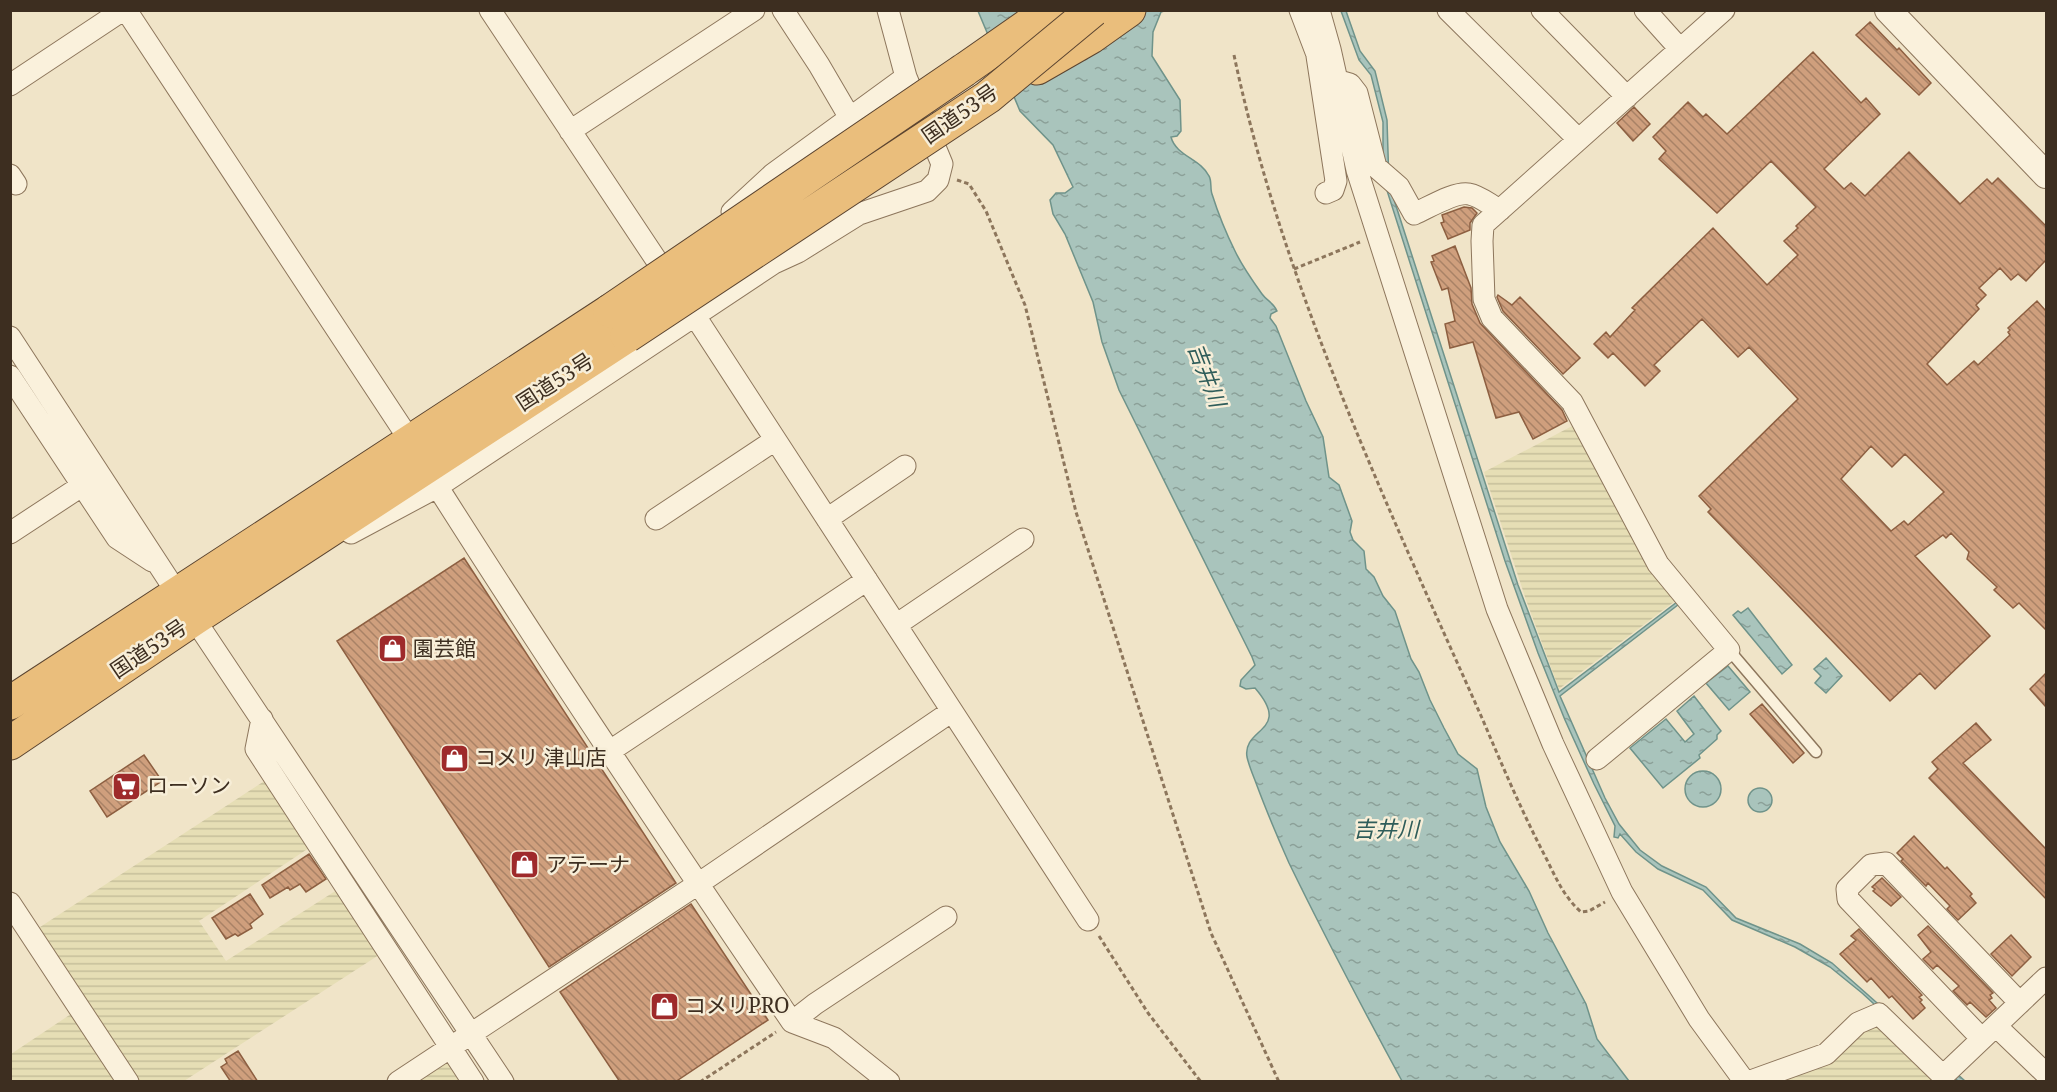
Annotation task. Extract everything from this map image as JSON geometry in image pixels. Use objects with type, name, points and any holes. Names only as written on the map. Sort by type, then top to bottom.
[{"type":"highway","points":[[964,70],[1028,10]]},
{"type":"highway","name":"国道53号","points":[[10,743],[186,606],[244,551],[419,456],[428,445],[440,442],[520,391],[587,362],[618,324],[964,70],[1050,10]]},
{"type":"highway","name":"国道53号","points":[[10,703],[186,606],[304,546],[419,456],[618,324],[988,97],[1093,10]]},
{"type":"highway","points":[[988,97],[1091,37],[1129,10]]},
{"type":"street","points":[[10,85],[124,10],[419,456],[610,751],[792,1022],[834,1038],[889,1082]]},
{"type":"street","points":[[490,10],[657,261]]},
{"type":"street","points":[[570,131],[753,10]]},
{"type":"street","points":[[783,10],[850,118]]},
{"type":"street","points":[[419,456],[695,316],[774,263],[798,252],[860,214],[927,190],[938,180],[942,164],[906,77],[888,10]]},
{"type":"street","points":[[1300,10],[1316,52],[1336,181],[1333,190],[1326,193]]},
{"type":"street","points":[[1319,10],[1357,170],[1497,609],[1552,744],[1622,892],[1699,1019],[1746,1082],[1826,1054],[1858,1023],[1879,1014],[1943,1076],[2046,978]]},
{"type":"street","points":[[1448,10],[1578,139]]},
{"type":"street","points":[[1542,10],[1627,97]]},
{"type":"street","points":[[1645,10],[1680,49]]},
{"type":"street","points":[[1597,759],[1729,650],[1658,564],[1572,402],[1492,318],[1484,299],[1483,225],[1724,10]]},
{"type":"street","points":[[1888,10],[2046,175]]},
{"type":"street","points":[[1316,52],[1336,80],[1350,84],[1357,93],[1376,167],[1400,187],[1414,214],[1457,195],[1469,194],[1500,210]]},
{"type":"street","points":[[419,456],[657,261],[737,209],[773,174],[906,77]]},
{"type":"street","points":[[737,209],[774,263]]},
{"type":"street","points":[[695,316],[1088,920]]},
{"type":"street","points":[[10,337],[503,1082]]},
{"type":"street","points":[[10,376],[117,538],[160,566]]},
{"type":"street","points":[[656,519],[775,440]]},
{"type":"street","points":[[827,519],[905,466]]},
{"type":"street","points":[[10,533],[82,485]]},
{"type":"street","points":[[896,625],[1023,539]]},
{"type":"street","points":[[610,751],[867,580]]},
{"type":"street","points":[[398,1082],[698,884],[952,711]]},
{"type":"street","points":[[262,719],[256,748],[473,1082]]},
{"type":"street","points":[[2020,1003],[1886,863],[1871,865],[1847,889],[1848,899],[1989,1032],[2046,1074]]},
{"type":"street","points":[[10,903],[128,1082]]},
{"type":"street","points":[[792,1022],[815,1004],[946,917]]},
{"type":"lane","points":[[1729,650],[1816,752]]},
{"type":"path","points":[[1234,55],[1254,142],[1294,269],[1350,413],[1412,561],[1538,844],[1568,901],[1581,912],[1589,911],[1622,892]]},
{"type":"path","points":[[940,174],[969,184],[986,211],[1025,305],[1076,512],[1207,922],[1279,1082]]},
{"type":"path","points":[[1294,269],[1356,244],[1376,229]]},
{"type":"path","points":[[1088,920],[1148,1013],[1201,1082]]},
{"type":"path","points":[[700,1082],[792,1022]]},
{"type":"shaded area","points":[[1576,424],[1679,598],[1559,689],[1526,600],[1484,472]]},
{"type":"shaded area","points":[[266,780],[312,846],[199,921],[226,961],[340,888],[382,953],[184,1081],[140,1081],[37,929]]},
{"type":"shaded area","points":[[71,1014],[115,1081],[11,1082],[11,1054]]},
{"type":"shaded area","points":[[1867,1027],[1882,1027],[1941,1082],[1766,1082]]},
{"type":"shaded area","points":[[449,1056],[465,1082],[409,1082]]},
{"type":"water","name":"吉井川","points":[[978,11],[1164,11],[1161,12],[1153,32],[1152,56],[1180,100],[1181,131],[1177,136],[1171,137],[1178,149],[1200,165],[1209,176],[1211,192],[1238,257],[1262,294],[1276,308],[1277,311],[1271,314],[1270,318],[1276,326],[1323,437],[1329,477],[1339,485],[1352,521],[1350,532],[1353,540],[1364,551],[1366,569],[1374,577],[1383,596],[1395,611],[1411,659],[1458,754],[1477,769],[1486,807],[1500,842],[1529,891],[1548,933],[1586,1004],[1597,1039],[1629,1081],[1402,1081],[1289,863],[1264,803],[1247,757],[1247,747],[1268,721],[1269,713],[1265,702],[1255,688],[1246,689],[1240,686],[1241,680],[1255,665],[1119,390],[1102,342],[1093,302],[1065,234],[1053,214],[1050,200],[1056,193],[1065,193],[1073,187],[1053,145],[1020,111]]},
{"type":"water","points":[[1341,11],[1346,11],[1360,51],[1375,71],[1387,120],[1389,184],[1518,585],[1559,692],[1681,599],[1683,601],[1560,696],[1605,798],[1619,824],[1640,850],[1662,866],[1706,887],[1736,918],[1800,944],[1832,963],[1965,1081],[1958,1081],[1862,993],[1830,967],[1795,947],[1732,920],[1703,890],[1658,869],[1636,852],[1620,834],[1618,838],[1614,837],[1615,826],[1565,720],[1505,561],[1383,178],[1383,122],[1371,75],[1359,60]]},
{"type":"water","points":[[1748,608],[1792,665],[1782,674],[1733,615]]},
{"type":"water","points":[[1826,658],[1842,676],[1826,693],[1815,683],[1821,676],[1814,669]]},
{"type":"water","points":[[1728,666],[1750,692],[1729,710],[1706,683]]},
{"type":"water","points":[[1694,696],[1721,731],[1717,739],[1699,755],[1700,758],[1663,788],[1630,748],[1666,719],[1685,742],[1694,734],[1677,711]]},
{"type":"water","points":[[1703,771],[1715,777],[1721,789],[1715,801],[1703,807],[1691,801],[1685,789],[1691,777]]},
{"type":"water","points":[[1760,788],[1769,791],[1772,800],[1769,809],[1760,812],[1751,809],[1748,800],[1751,791]]},
{"type":"building","points":[[1870,22],[1897,50],[1899,48],[1931,83],[1919,95],[1856,35]]},
{"type":"building","points":[[1813,52],[1861,103],[1866,98],[1880,114],[1824,169],[1844,189],[1851,183],[1865,196],[1909,152],[1960,204],[1987,179],[1992,184],[1998,178],[2046,226],[2046,260],[2026,281],[2018,274],[2011,280],[2000,268],[1979,288],[1986,295],[1976,305],[1979,309],[1927,364],[1947,385],[1974,361],[1978,365],[2010,335],[2008,328],[2037,301],[2046,311],[2046,630],[2019,603],[2013,608],[1994,590],[1997,587],[1967,559],[1969,552],[1951,533],[1946,538],[1943,535],[1915,556],[1990,636],[1935,689],[1920,673],[1890,701],[1708,512],[1711,509],[1699,496],[1798,399],[1749,347],[1738,357],[1702,319],[1654,365],[1660,371],[1645,386],[1613,353],[1608,358],[1594,344],[1606,332],[1610,337],[1635,310],[1632,308],[1713,228],[1767,285],[1798,255],[1784,241],[1816,207],[1771,161],[1717,213],[1659,159],[1666,151],[1653,137],[1688,102],[1703,117],[1706,114],[1727,134]],"holes":[[[1871,446],[1892,467],[1905,454],[1944,492],[1908,525],[1904,521],[1891,531],[1841,479]]]},
{"type":"building","points":[[1634,107],[1650,124],[1633,141],[1617,123]]},
{"type":"building","points":[[1464,207],[1472,208],[1477,213],[1470,223],[1470,230],[1448,239],[1441,223],[1444,222],[1442,215]]},
{"type":"building","points":[[1455,246],[1471,288],[1472,304],[1480,323],[1562,410],[1567,421],[1533,439],[1519,412],[1496,418],[1473,342],[1450,348],[1445,324],[1455,321],[1448,288],[1442,290],[1431,262],[1434,261],[1432,256]]},
{"type":"building","points":[[1498,295],[1512,305],[1520,297],[1580,358],[1563,374],[1503,311]]},
{"type":"building","points":[[464,558],[676,883],[549,967],[337,641]]},
{"type":"building","points":[[2046,673],[2046,707],[2030,689]]},
{"type":"building","points":[[1762,704],[1804,753],[1793,763],[1750,714]]},
{"type":"building","points":[[1976,723],[1991,740],[1963,763],[2046,849],[2046,899],[1929,778],[1938,769],[1932,762]]},
{"type":"building","name":"ローソン","points":[[144,755],[162,781],[107,817],[90,791]]},
{"type":"building","points":[[1914,836],[1972,894],[1970,896],[1976,903],[1958,920],[1947,909],[1950,906],[1928,883],[1926,886],[1901,861],[1903,859],[1897,853]]},
{"type":"building","points":[[309,854],[326,879],[306,892],[300,884],[290,890],[288,887],[270,898],[262,885]]},
{"type":"building","points":[[1882,878],[1901,897],[1891,906],[1873,891],[1875,889],[1872,887]]},
{"type":"building","points":[[250,894],[263,914],[250,924],[252,928],[238,936],[235,934],[226,939],[212,918]]},
{"type":"building","name":"コメリPRO","points":[[691,904],[768,1020],[675,1082],[620,1082],[560,992]]},
{"type":"building","points":[[1928,926],[1993,993],[1989,1000],[1996,1008],[1986,1017],[1970,1002],[1967,1005],[1953,991],[1959,986],[1937,965],[1933,969],[1923,959],[1931,952],[1918,935]]},
{"type":"building","points":[[1859,929],[1922,995],[1919,997],[1922,1000],[1920,1002],[1925,1008],[1913,1019],[1892,996],[1889,998],[1871,978],[1867,982],[1840,954],[1856,940],[1851,936]]},
{"type":"building","points":[[2011,935],[2031,957],[2012,976],[1991,954]]},
{"type":"building","points":[[238,1051],[258,1082],[231,1082],[221,1067],[227,1063],[225,1059]]},
{"type":"place","name":"園芸館","points":[[392,649]]},
{"type":"place","name":"コメリ 津山店","points":[[454,758]]},
{"type":"place","name":"ローソン","points":[[126,786]]},
{"type":"place","name":"アテーナ","points":[[525,865]]},
{"type":"place","name":"コメリPRO","points":[[664,1006]]}]
